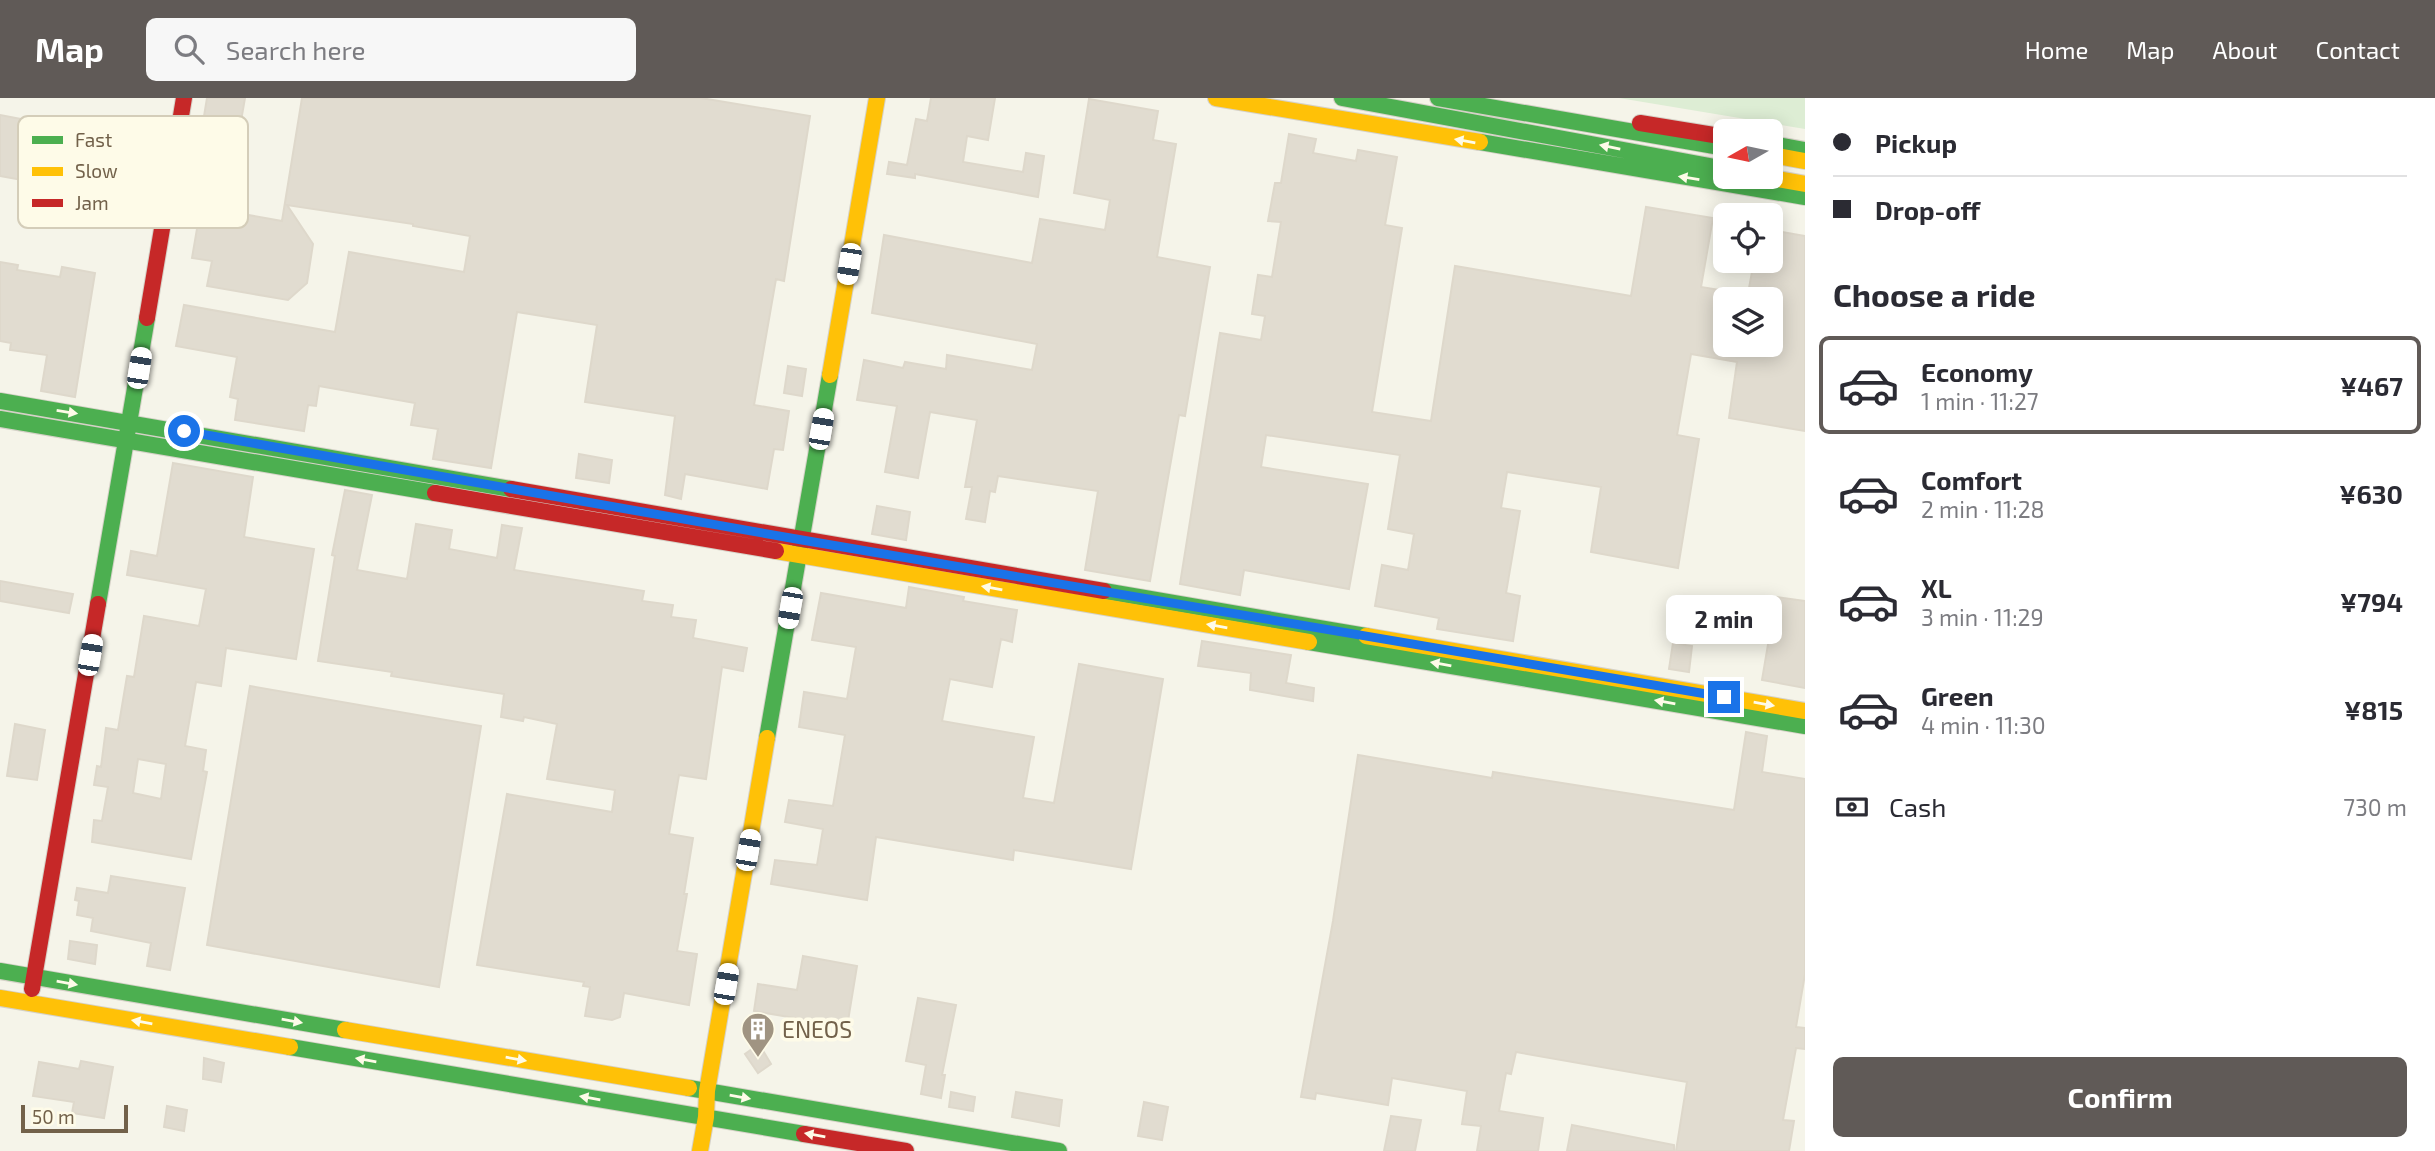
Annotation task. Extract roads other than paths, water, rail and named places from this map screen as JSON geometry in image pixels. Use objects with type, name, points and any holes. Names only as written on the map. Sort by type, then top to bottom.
[{"type":"main road","points":[[181,116],[184,98]]},
{"type":"main road","points":[[700,1151],[707,1091],[877,98]]},
{"type":"main road","points":[[1216,98],[1805,197]]},
{"type":"main road","points":[[1342,98],[1713,167]]},
{"type":"main road","points":[[1438,98],[1713,146]]},
{"type":"main road","points":[[1475,98],[1713,137]]},
{"type":"main road","points":[[1480,98],[1713,137]]},
{"type":"main road","points":[[1783,149],[1805,153]]},
{"type":"main road","points":[[1783,157],[1805,161]]},
{"type":"main road","points":[[1783,180],[1805,184]]},
{"type":"main road","points":[[29,1002],[162,228]]},
{"type":"main road","points":[[0,401],[130,422],[800,547],[1805,726]]},
{"type":"main road","points":[[0,419],[1805,711]]},
{"type":"main road","points":[[0,971],[1059,1151]]},
{"type":"main road","points":[[0,998],[906,1151]]},
{"type":"place","name":"ENEOS","points":[[758,1059]]}]
